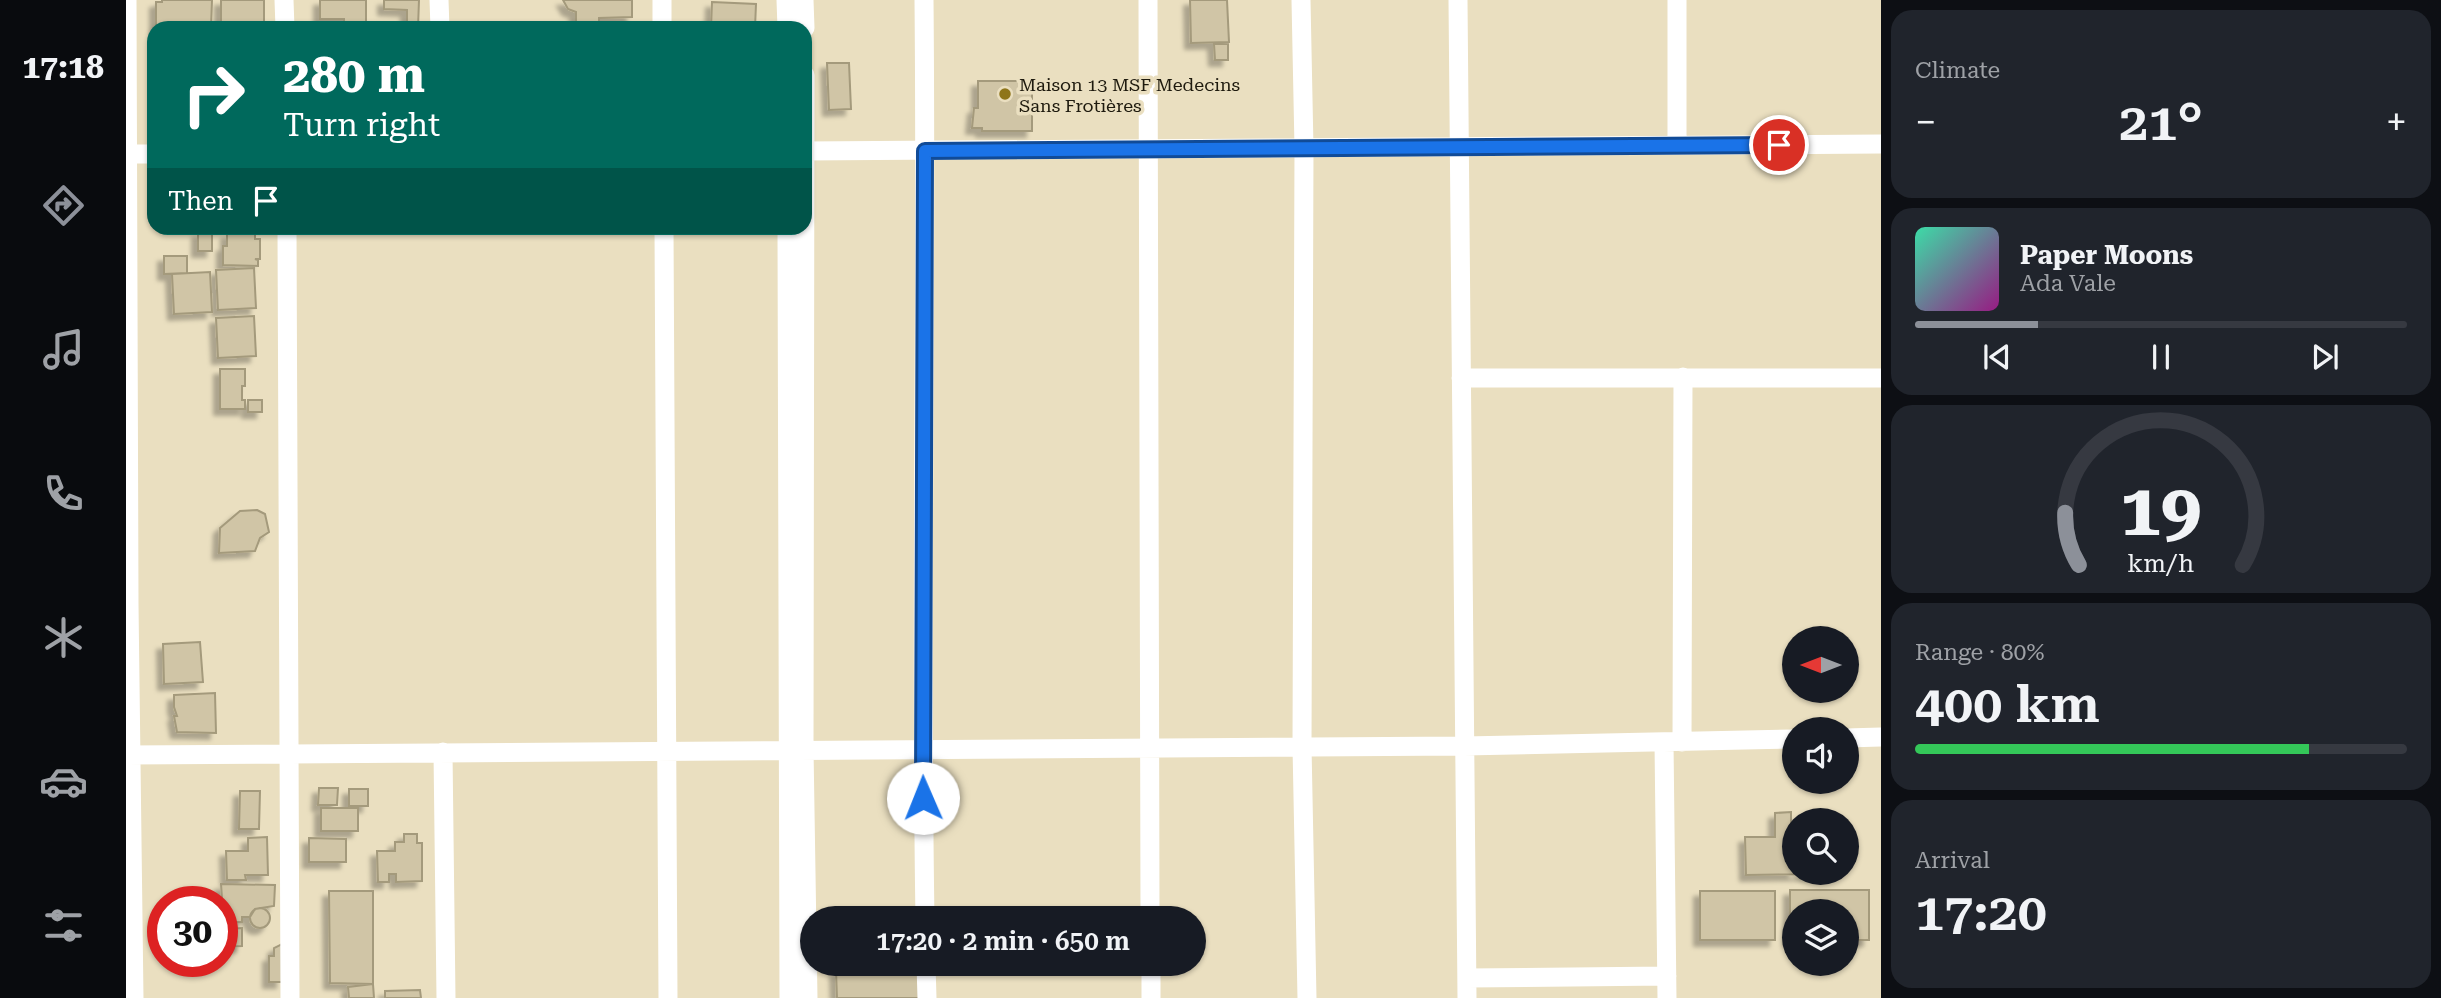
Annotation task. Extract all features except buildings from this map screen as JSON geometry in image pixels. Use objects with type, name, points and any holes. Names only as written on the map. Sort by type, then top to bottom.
[{"type":"street","points":[[127,0],[127,604],[129,880],[134,998]]},
{"type":"street","points":[[285,0],[285,21]]},
{"type":"street","points":[[439,0],[440,21]]},
{"type":"street","points":[[662,0],[662,21]]},
{"type":"street","points":[[786,0],[786,21]]},
{"type":"street","points":[[804,0],[804,21]]},
{"type":"street","points":[[924,0],[922,749],[925,906]]},
{"type":"street","points":[[1148,0],[1150,906]]},
{"type":"street","points":[[1301,0],[1304,148],[1302,747],[1307,998]]},
{"type":"street","points":[[1458,0],[1467,998]]},
{"type":"street","points":[[1677,0],[1677,145]]},
{"type":"street","points":[[812,150],[1881,144]]},
{"type":"street","points":[[127,154],[147,154]]},
{"type":"street","points":[[287,235],[290,998]]},
{"type":"street","points":[[664,235],[667,998]]},
{"type":"street","points":[[788,235],[795,749],[808,998]]},
{"type":"street","points":[[789,998],[804,235]]},
{"type":"street","points":[[1461,377],[1881,378]]},
{"type":"street","points":[[1667,998],[1683,377]]},
{"type":"street","points":[[1859,738],[1881,737]]},
{"type":"street","points":[[129,755],[1464,746],[1782,739]]},
{"type":"street","points":[[443,752],[446,998]]},
{"type":"street","points":[[926,976],[927,998]]},
{"type":"street","points":[[1151,976],[1151,998]]},
{"type":"street","points":[[1467,978],[1667,976]]},
{"type":"place","name":"Maison 13 MSF Medecins Sans Frotières","points":[[1005,94]]},
{"type":"route","points":[[923,798],[925,151],[1779,145]]}]
